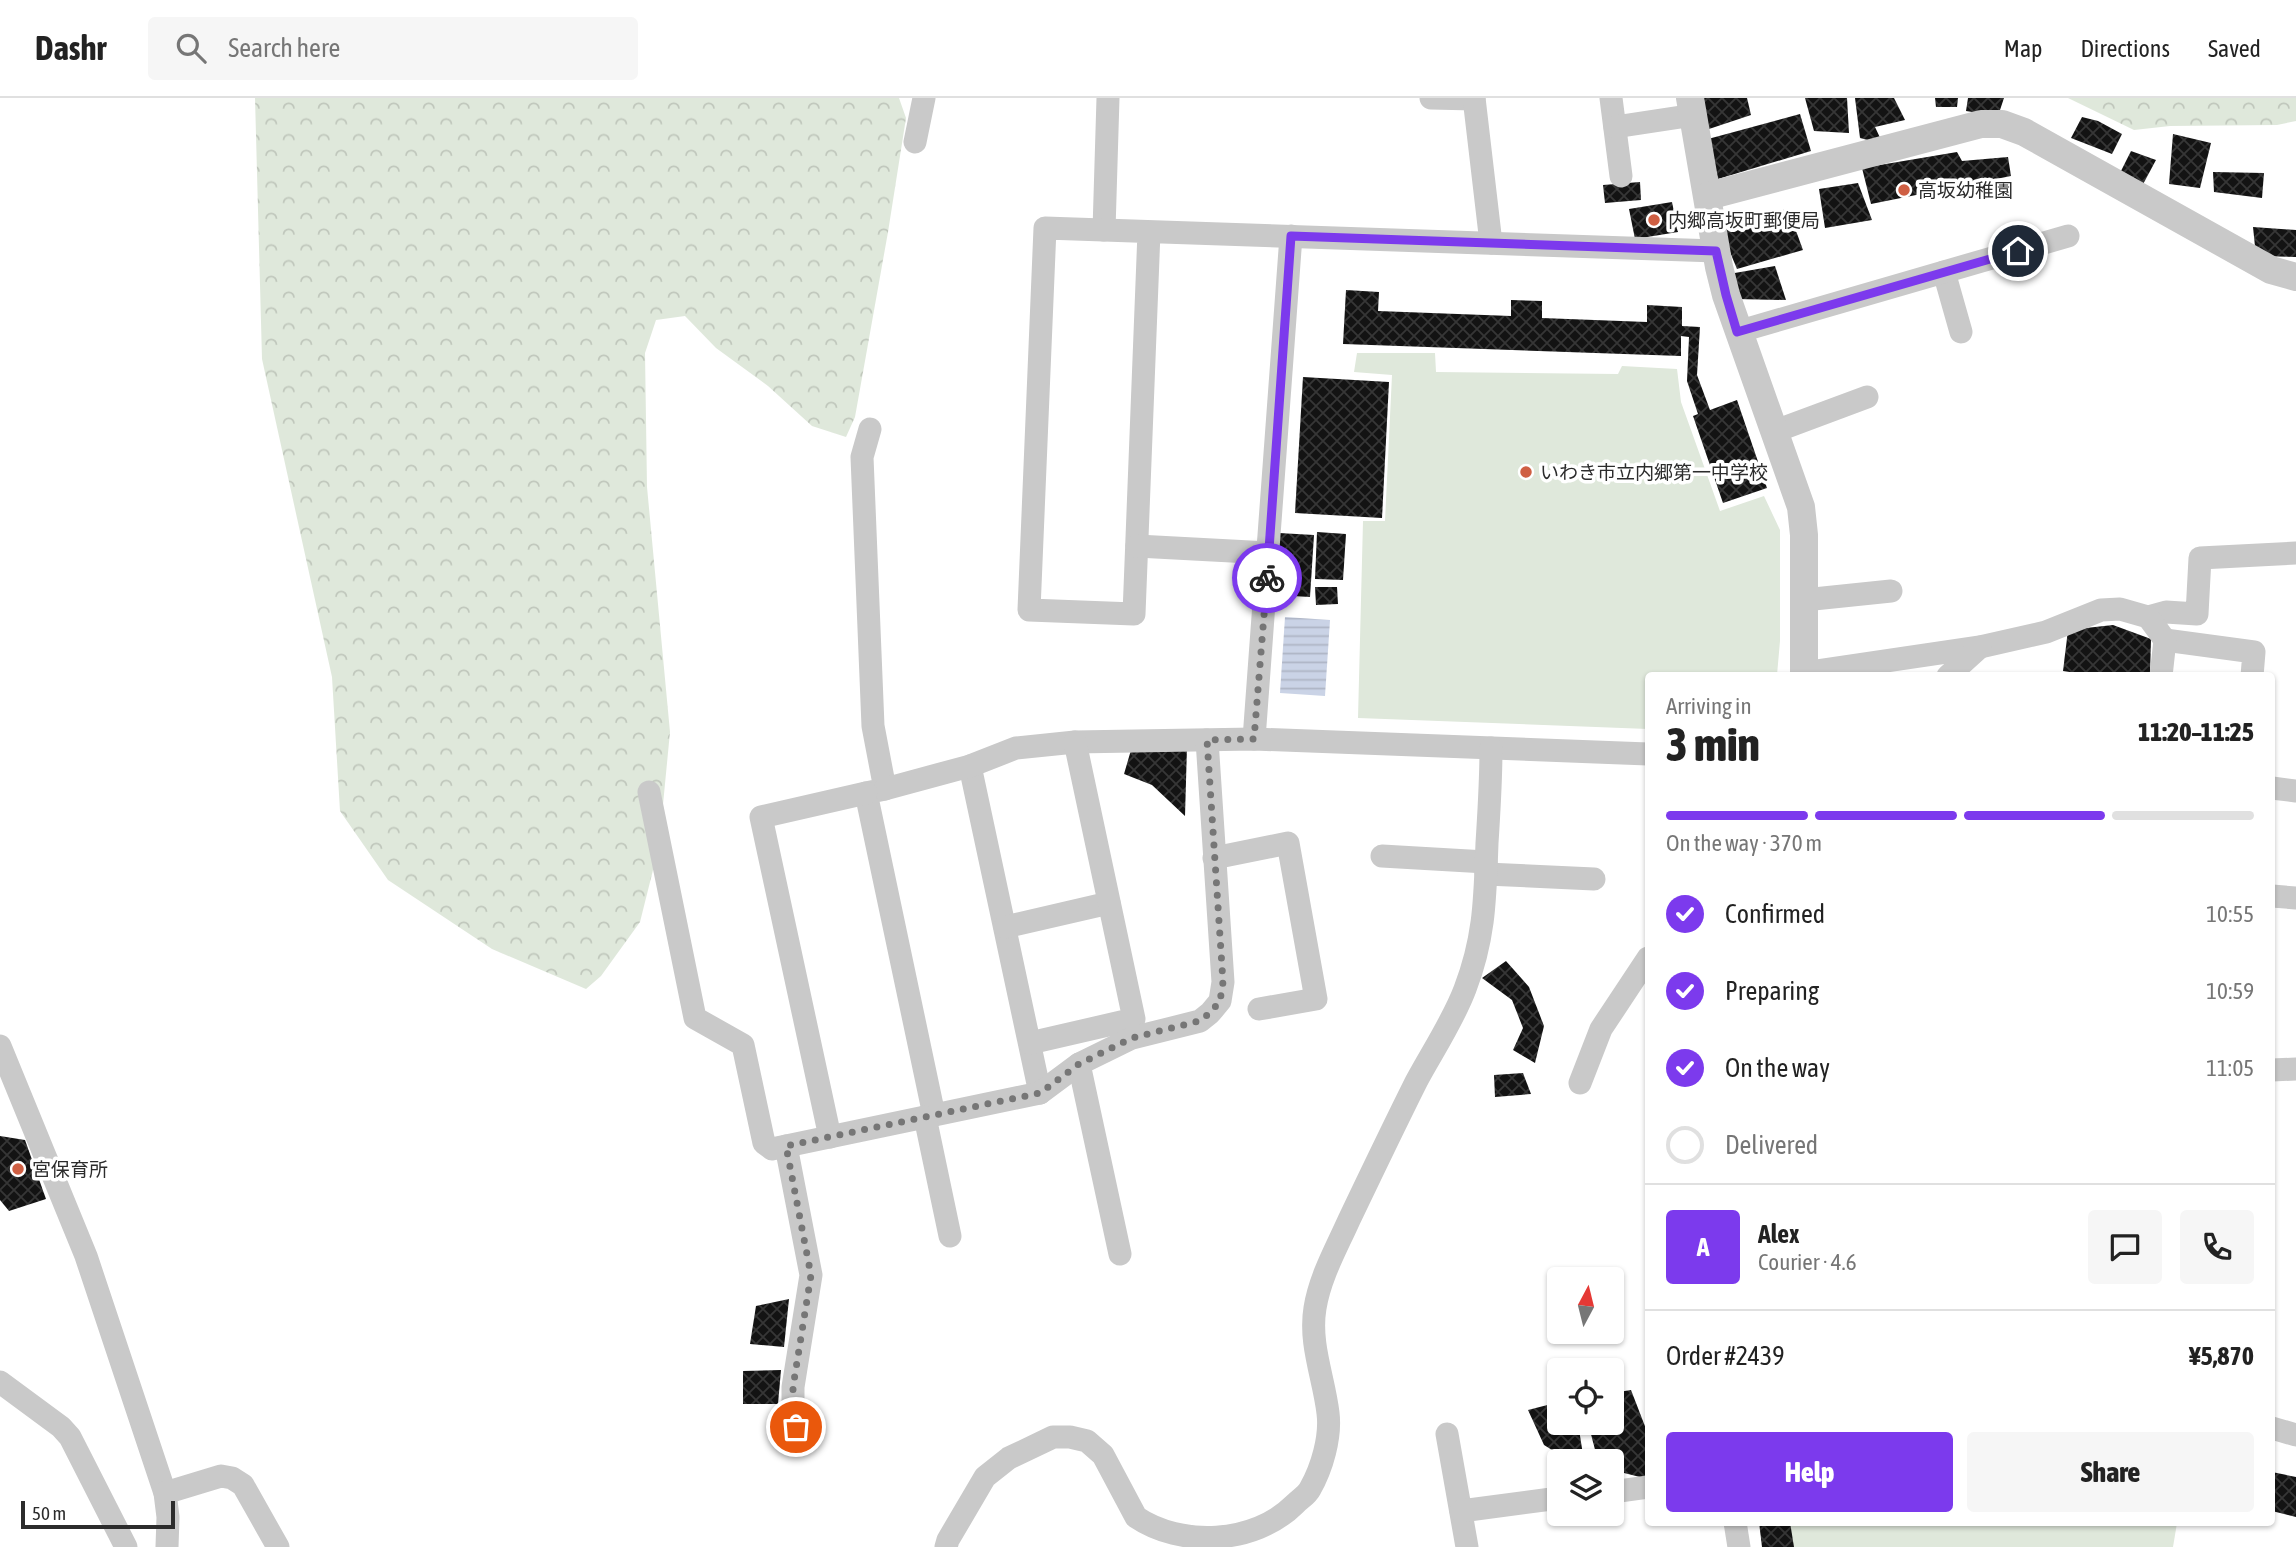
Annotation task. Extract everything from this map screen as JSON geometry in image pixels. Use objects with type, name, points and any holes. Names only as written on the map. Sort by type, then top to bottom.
[{"type":"street","points":[[915,142],[924,98]]},
{"type":"street","points":[[1104,230],[1108,98]]},
{"type":"street","points":[[1431,98],[1474,99],[1492,243]]},
{"type":"street","points":[[1611,98],[1622,176]]},
{"type":"street","points":[[1615,127],[1692,106],[1726,295],[1801,507],[1804,534],[1804,672]]},
{"type":"street","points":[[1707,196],[1981,124],[2002,124],[2024,132],[2272,270],[2296,277]]},
{"type":"street","points":[[1149,232],[1134,614],[1029,610],[1045,228],[1716,251]]},
{"type":"street","points":[[1254,739],[1291,236]]},
{"type":"street","points":[[1737,332],[2068,236]]},
{"type":"street","points":[[1944,272],[1961,332]]},
{"type":"street","points":[[1773,432],[1867,397]]},
{"type":"street","points":[[870,429],[862,457],[862,470],[876,791],[950,1236]]},
{"type":"street","points":[[1137,546],[1269,553]]},
{"type":"street","points":[[1817,672],[1980,647],[2046,632],[2101,610],[2120,609],[2148,617],[2166,612],[2197,614],[2200,558],[2296,553]]},
{"type":"street","points":[[1804,600],[1891,591]]},
{"type":"street","points":[[2148,617],[2165,640],[2161,672]]},
{"type":"street","points":[[2165,640],[2254,652],[2252,672]]},
{"type":"street","points":[[1952,672],[1980,647]]},
{"type":"street","points":[[830,1137],[761,817],[970,766],[1016,748],[1075,742],[1254,739],[1645,754]]},
{"type":"street","points":[[649,792],[695,1018],[743,1045],[764,1143],[772,1149],[1040,1093],[1079,1064],[1132,1038],[1199,1021],[1210,1013],[1220,1001],[1223,982],[1207,740]]},
{"type":"street","points":[[1030,1043],[1134,1019],[1075,742]]},
{"type":"street","points":[[946,1547],[985,1477],[1009,1458],[1053,1437],[1087,1441],[1103,1455],[1136,1517],[1144,1526],[1167,1539],[1192,1546],[1221,1543],[1257,1532],[1279,1520],[1309,1490],[1321,1465],[1328,1432],[1328,1414],[1314,1337],[1315,1310],[1322,1279],[1395,1123],[1464,991],[1479,945],[1486,868],[1491,748]]},
{"type":"street","points":[[970,766],[1040,1093]]},
{"type":"street","points":[[2275,788],[2296,790]]},
{"type":"street","points":[[1214,858],[1287,843],[1316,999],[1259,1010]]},
{"type":"street","points":[[1382,856],[1594,879]]},
{"type":"street","points":[[2275,896],[2296,898]]},
{"type":"street","points":[[1005,927],[1109,903]]},
{"type":"street","points":[[1580,1083],[1601,1029],[1645,963]]},
{"type":"street","points":[[0,1046],[86,1256],[165,1493],[168,1517],[167,1547]]},
{"type":"street","points":[[1079,1064],[1120,1254]]},
{"type":"street","points":[[2275,1070],[2296,1069]]},
{"type":"street","points":[[786,1146],[811,1275],[793,1387],[793,1413],[799,1441]]},
{"type":"street","points":[[0,1382],[61,1427],[69,1437],[125,1547]]},
{"type":"street","points":[[2275,1429],[2296,1435]]},
{"type":"street","points":[[1447,1434],[1467,1547]]},
{"type":"street","points":[[165,1493],[221,1476],[232,1478],[243,1485],[278,1547]]},
{"type":"street","points":[[1624,1490],[1645,1487]]},
{"type":"street","points":[[1461,1511],[1547,1500]]},
{"type":"street","points":[[1736,1526],[1739,1547]]},
{"type":"green space","points":[[255,98],[899,98],[906,118],[855,417],[846,437],[812,426],[768,386],[716,348],[685,316],[656,320],[645,353],[647,487],[670,732],[659,846],[640,922],[601,976],[586,989],[492,949],[388,880],[340,811],[332,677],[262,359]]},
{"type":"green space","points":[[2068,98],[2296,98],[2296,121],[2277,125],[2170,126],[2134,130]]},
{"type":"green space","points":[[1357,353],[1435,353],[1436,372],[1618,374],[1622,366],[1677,369],[1681,402],[1720,511],[1764,496],[1780,530],[1780,641],[1777,672],[1645,672],[1645,729],[1358,718],[1363,521],[1385,521],[1392,375],[1354,372]]},
{"type":"green space","points":[[1761,1526],[2176,1526],[2173,1547],[1764,1547]]},
{"type":"water","points":[[1285,617],[1330,620],[1325,696],[1280,693]]},
{"type":"building","points":[[1700,98],[1747,98],[1751,115],[1709,129]]},
{"type":"building","points":[[1805,98],[1847,98],[1849,133],[1814,131]]},
{"type":"building","points":[[1855,98],[1894,98],[1905,120],[1875,127],[1883,144],[1860,138]]},
{"type":"building","points":[[1935,98],[1958,98],[1957,107],[1936,107]]},
{"type":"building","points":[[1968,98],[2004,98],[1998,116],[1966,111]]},
{"type":"building","points":[[1800,114],[1811,151],[1718,179],[1708,139]]},
{"type":"building","points":[[2082,117],[2098,121],[2122,134],[2112,154],[2071,138]]},
{"type":"building","points":[[2173,134],[2211,143],[2200,188],[2169,184]]},
{"type":"building","points":[[2131,151],[2156,160],[2141,188],[2118,177]]},
{"type":"building","name":"高坂幼稚園","points":[[1957,152],[1962,161],[2008,157],[2011,176],[1871,204],[1862,168]]},
{"type":"building","points":[[2213,172],[2264,173],[2262,198],[2214,192]]},
{"type":"building","points":[[1640,182],[1641,200],[1605,203],[1603,185]]},
{"type":"building","points":[[1858,183],[1872,220],[1825,228],[1819,189]]},
{"type":"building","points":[[1672,202],[1678,232],[1635,239],[1629,209]]},
{"type":"building","points":[[1788,209],[1803,250],[1737,269],[1718,223]]},
{"type":"building","points":[[2253,227],[2296,230],[2296,257],[2256,256]]},
{"type":"building","points":[[1775,266],[1786,300],[1736,299],[1729,274]]},
{"type":"building","points":[[1346,290],[1379,292],[1378,311],[1511,316],[1511,300],[1542,301],[1542,318],[1647,322],[1647,305],[1682,307],[1682,326],[1700,327],[1697,375],[1710,410],[1737,400],[1767,488],[1723,503],[1693,416],[1698,414],[1687,381],[1689,337],[1681,336],[1681,356],[1343,344]]},
{"type":"building","points":[[1303,377],[1389,382],[1382,518],[1295,513]]},
{"type":"building","points":[[1317,532],[1346,534],[1343,580],[1315,579]]},
{"type":"building","points":[[1279,533],[1314,535],[1310,597],[1275,595]]},
{"type":"building","points":[[1315,587],[1337,587],[1338,604],[1316,605]]},
{"type":"building","points":[[2113,625],[2151,639],[2150,672],[2063,671],[2068,630]]},
{"type":"building","points":[[1187,747],[1185,816],[1152,785],[1124,774],[1131,750]]},
{"type":"building","points":[[1506,961],[1529,987],[1544,1026],[1535,1063],[1513,1050],[1523,1028],[1512,1000],[1482,978]]},
{"type":"building","points":[[1523,1073],[1531,1094],[1495,1097],[1494,1075]]},
{"type":"building","name":"宮保育所","points":[[0,1136],[25,1140],[46,1199],[9,1211],[0,1200]]},
{"type":"building","points":[[789,1299],[784,1347],[750,1344],[756,1306]]},
{"type":"building","points":[[781,1370],[778,1404],[743,1404],[743,1371]]},
{"type":"building","points":[[1631,1390],[1645,1426],[1645,1478],[1624,1473],[1624,1449],[1595,1449],[1591,1435],[1624,1435],[1624,1391]]},
{"type":"building","points":[[1547,1405],[1547,1435],[1580,1435],[1582,1449],[1550,1449],[1544,1445],[1528,1410]]},
{"type":"building","points":[[2275,1473],[2296,1477],[2296,1517],[2275,1512]]},
{"type":"building","points":[[1759,1526],[1791,1526],[1794,1547],[1762,1547]]},
{"type":"way so far","points":[[796,1427],[793,1387],[811,1275],[786,1146],[1040,1093],[1079,1064],[1132,1038],[1199,1021],[1220,1001],[1223,982],[1207,740],[1254,739],[1267,578]]},
{"type":"place","name":"高坂幼稚園","points":[[1904,190]]},
{"type":"place","name":"内郷高坂町郵便局","points":[[1654,220]]},
{"type":"place","name":"いわき市立内郷第一中学校","points":[[1526,472]]},
{"type":"place","name":"宮保育所","points":[[18,1169]]},
{"type":"route","points":[[1267,578],[1291,236],[1716,251],[1737,332],[2018,251]]}]
